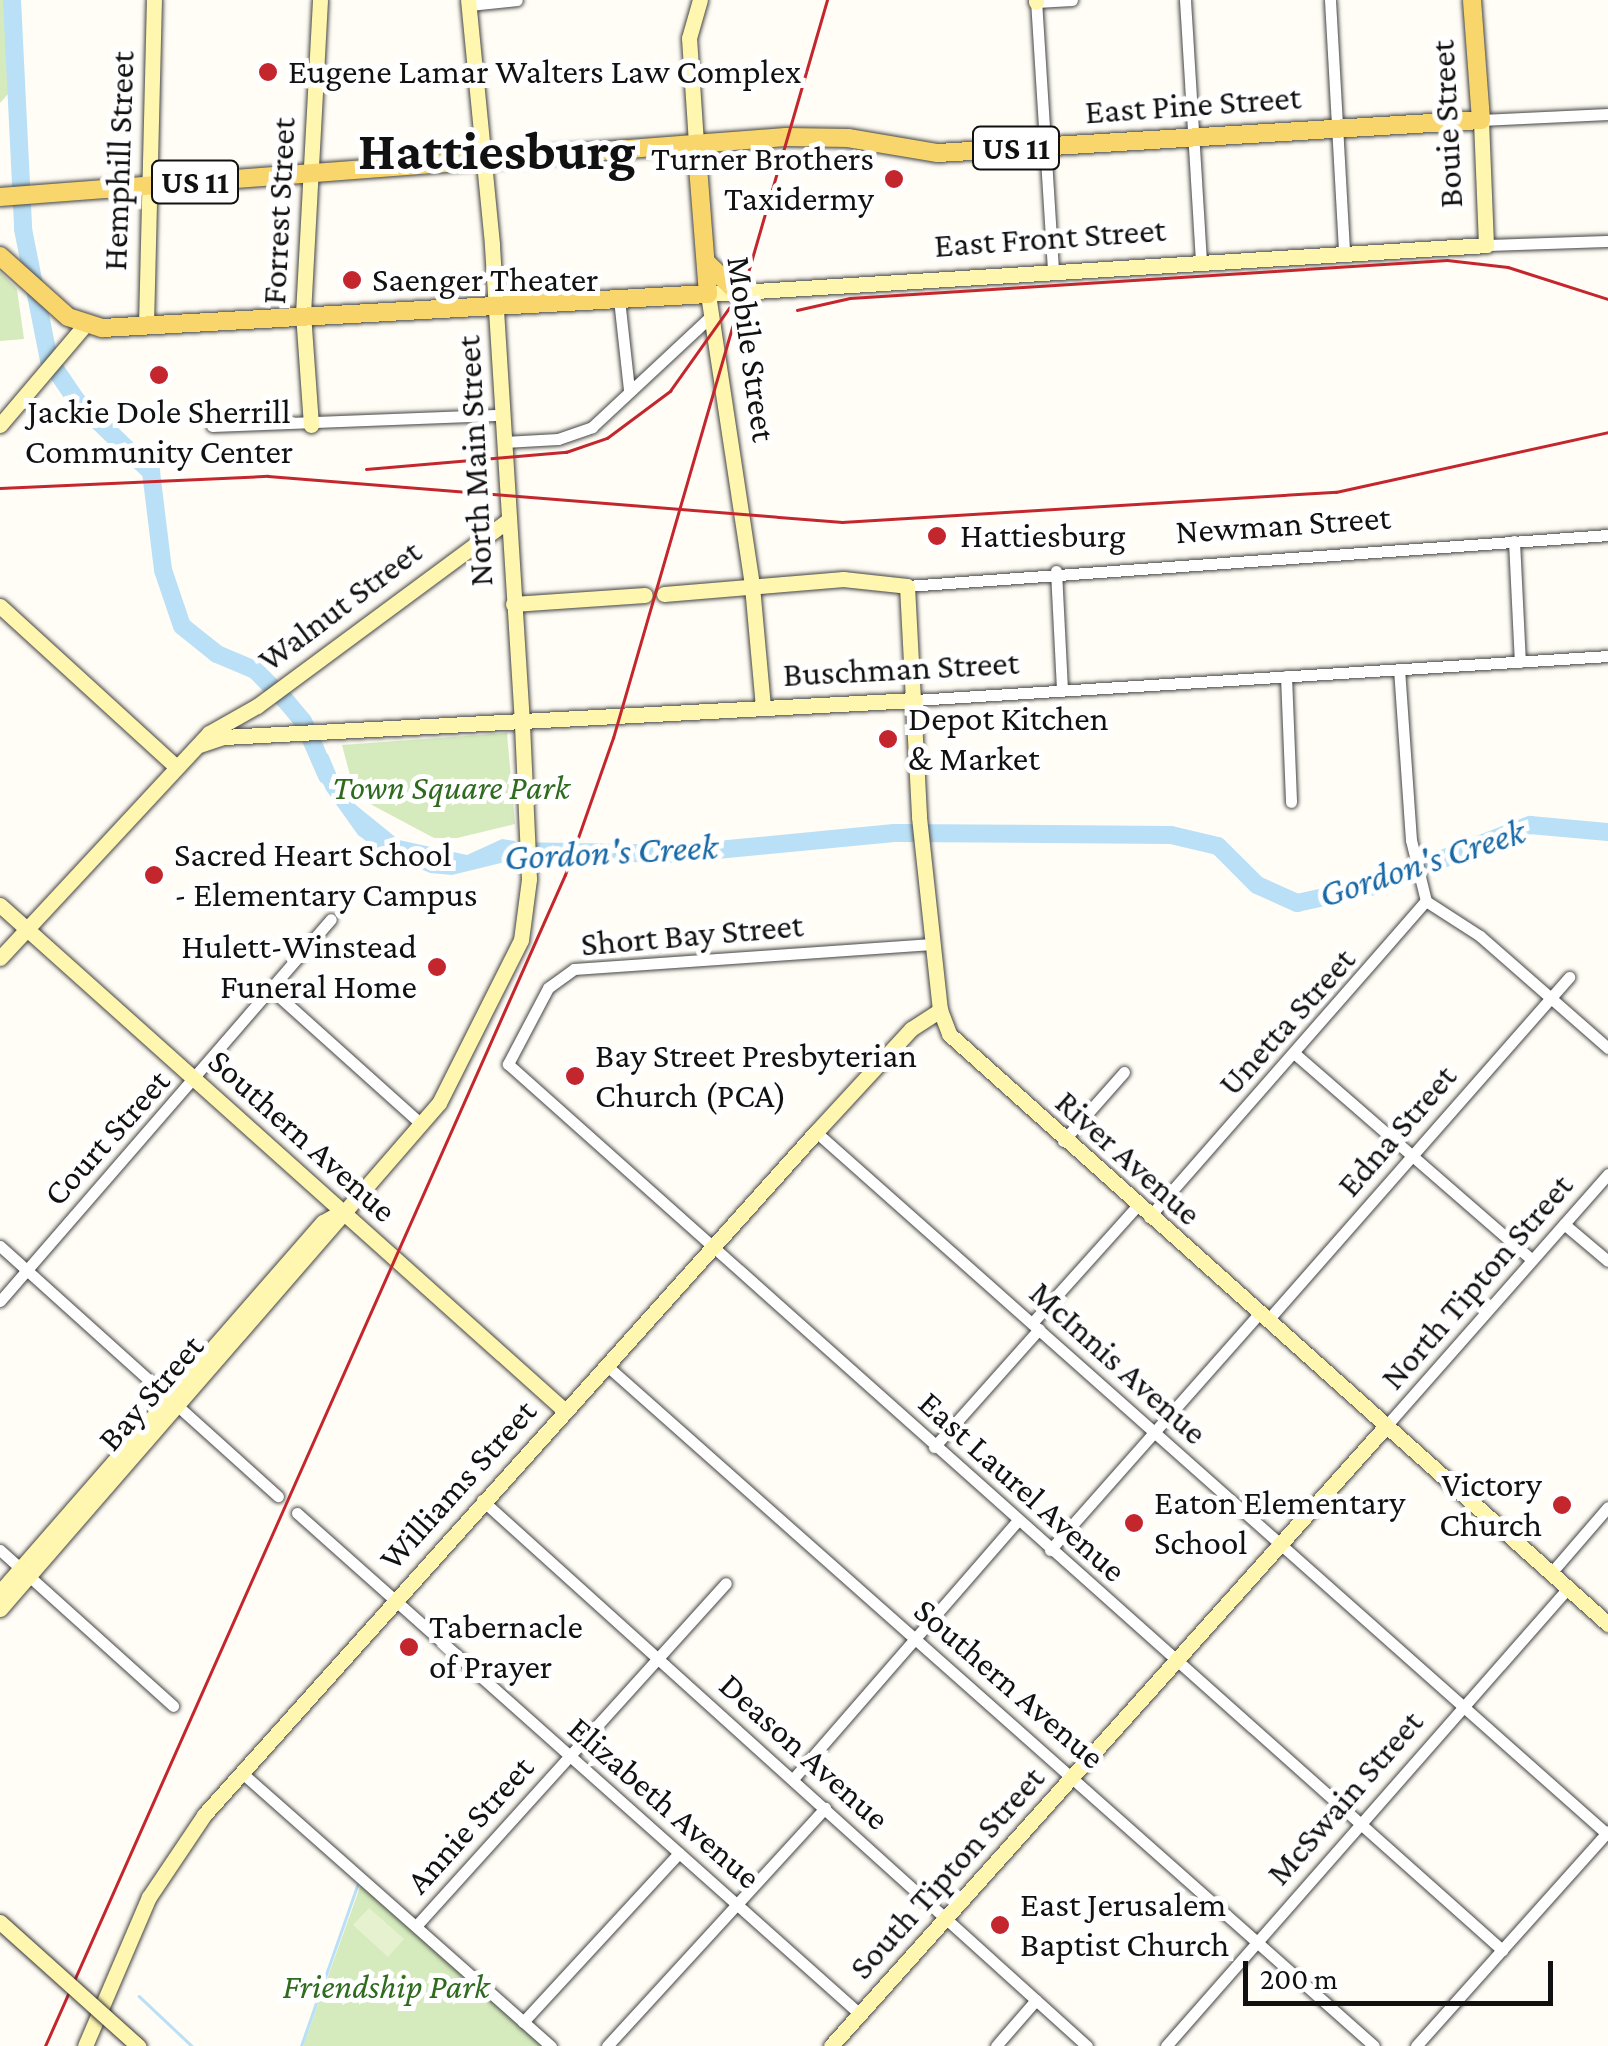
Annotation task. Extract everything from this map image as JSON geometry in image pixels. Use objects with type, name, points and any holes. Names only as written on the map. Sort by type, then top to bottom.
[{"type":"main road","name":"Bouie Street","points":[[1472,0],[1481,120]]},
{"type":"main road","name":"East Pine Street","points":[[485,157],[821,136],[926,152],[1481,120]]},
{"type":"main road","name":"Mobile Street","points":[[696,143],[708,294]]},
{"type":"main road","name":"US 11","points":[[1,197],[485,157]]},
{"type":"main road","points":[[6,262],[84,326]]},
{"type":"main road","points":[[706,262],[737,292]]},
{"type":"main road","name":"East Front Street","points":[[84,326],[708,294]]},
{"type":"street","name":"Hemphill Street","points":[[146,325],[154,0]]},
{"type":"street","name":"Forrest Street","points":[[312,425],[303,314],[320,0]]},
{"type":"street","points":[[469,2],[517,0]]},
{"type":"street","name":"Mobile Street","points":[[696,143],[689,38],[700,0]]},
{"type":"street","points":[[1053,270],[1036,1],[1072,0]]},
{"type":"street","points":[[1185,0],[1201,261]]},
{"type":"street","points":[[1330,0],[1344,253]]},
{"type":"street","name":"North Main Street","points":[[469,2],[496,305],[528,861]]},
{"type":"street","name":"East Pine Street","points":[[1481,120],[1608,114]]},
{"type":"street","name":"Bouie Street","points":[[1481,120],[1486,244]]},
{"type":"street","name":"East Front Street","points":[[708,294],[1201,261],[1608,240]]},
{"type":"street","name":"Mobile Street","points":[[708,294],[752,585],[763,707]]},
{"type":"street","points":[[620,299],[629,390]]},
{"type":"street","points":[[504,442],[583,432],[709,318]]},
{"type":"street","points":[[0,425],[73,345],[84,326]]},
{"type":"street","points":[[212,426],[502,415]]},
{"type":"street","name":"Walnut Street","points":[[0,958],[174,764],[508,520]]},
{"type":"street","name":"Newman Street","points":[[664,594],[860,579],[907,586],[1056,571],[1608,535]]},
{"type":"street","points":[[1514,541],[1520,662]]},
{"type":"street","points":[[1056,571],[1062,688]]},
{"type":"street","name":"River Avenue","points":[[907,586],[919,817],[932,944],[940,1010],[959,1046],[1608,1624]]},
{"type":"street","points":[[513,604],[646,595]]},
{"type":"street","points":[[0,606],[174,764]]},
{"type":"street","name":"Buschman Street","points":[[200,745],[250,736],[914,700],[1608,656]]},
{"type":"street","points":[[1399,669],[1411,840],[1424,897],[1480,936],[1608,1048]]},
{"type":"street","points":[[1286,676],[1291,802]]},
{"type":"street","name":"Walnut Street","points":[[250,736],[261,703]]},
{"type":"street","name":"Bay Street","points":[[0,1609],[25,1573],[175,1403],[323,1222],[341,1212],[421,1124],[456,1078],[517,952],[527,912],[528,861]]},
{"type":"street","name":"Unetta Street","points":[[1143,1212],[1294,1053],[1424,897]]},
{"type":"street","name":"Southern Avenue","points":[[0,904],[564,1410]]},
{"type":"street","name":"Court Street","points":[[0,1301],[196,1080],[331,919]]},
{"type":"street","name":"Short Bay Street","points":[[508,1064],[548,988],[574,969],[932,944]]},
{"type":"street","name":"Edna Street","points":[[1050,1550],[1569,978]]},
{"type":"street","points":[[273,991],[421,1124]]},
{"type":"street","name":"Williams Street","points":[[85,2046],[158,1880],[242,1772],[482,1500],[910,1029],[940,1010]]},
{"type":"street","points":[[1294,1053],[1532,1260]]},
{"type":"street","name":"East Laurel Avenue","points":[[508,1064],[1502,1950]]},
{"type":"street","points":[[1064,1141],[1124,1072]]},
{"type":"street","name":"McInnis Avenue","points":[[816,1132],[1607,1833]]},
{"type":"street","name":"North Tipton Street","points":[[1386,1426],[1608,1174]]},
{"type":"street","points":[[934,1447],[1036,1326],[1143,1212]]},
{"type":"street","points":[[1564,1224],[1608,1261]]},
{"type":"street","points":[[0,1246],[278,1496]]},
{"type":"street","name":"Southern Avenue","points":[[606,1365],[1374,2046]]},
{"type":"street","name":"South Tipton Street","points":[[832,2046],[1386,1426]]},
{"type":"street","name":"Deason Avenue","points":[[482,1500],[1088,2046]]},
{"type":"street","points":[[1551,1572],[1608,1508]]},
{"type":"street","name":"Elizabeth Avenue","points":[[297,1513],[860,2014]]},
{"type":"street","points":[[793,1779],[1018,1520]]},
{"type":"street","points":[[0,1550],[174,1706]]},
{"type":"street","name":"Bay Street","points":[[0,1592],[25,1573]]},
{"type":"street","name":"Annie Street","points":[[416,1926],[726,1583]]},
{"type":"street","name":"McSwain Street","points":[[1166,2046],[1568,1588]]},
{"type":"street","points":[[242,1772],[550,2046]]},
{"type":"street","points":[[607,2046],[824,1808]]},
{"type":"street","points":[[1416,2046],[1607,1833]]},
{"type":"street","points":[[523,2022],[679,1854]]},
{"type":"street","points":[[0,1922],[138,2046]]},
{"type":"street","points":[[996,2046],[1036,2000]]},
{"type":"green space","points":[[0,0],[12,0],[17,84],[0,103]]},
{"type":"green space","points":[[0,272],[17,289],[24,339],[0,341]]},
{"type":"green space","name":"Town Square Park","points":[[507,733],[515,824],[457,838],[434,838],[372,805],[351,779],[342,745]]},
{"type":"green space","name":"Friendship Park","points":[[361,1884],[542,2046],[303,2046]]},
{"type":"green space","points":[[369,1908],[404,1939],[388,1957],[353,1925]]},
{"type":"water","points":[[328,754],[346,797],[399,840],[467,855],[502,839],[515,841],[517,859],[452,875],[430,873],[380,851],[358,835],[326,790],[311,757]]},
{"type":"waterway","name":"Gordon's Creek","points":[[12,0],[23,229],[49,360],[77,401],[151,472],[163,570],[182,626],[217,654],[255,670],[286,701],[303,721],[327,776]]},
{"type":"waterway","name":"Gordon's Creek","points":[[512,851],[676,854],[894,833],[1171,835],[1218,846],[1257,885],[1297,903],[1370,887],[1530,825],[1608,832]]},
{"type":"waterway","points":[[301,2046],[357,1886]]},
{"type":"waterway","points":[[139,1996],[192,2046]]},
{"type":"railway","points":[[45,2046],[565,875],[613,738],[827,0]]},
{"type":"railway","points":[[797,310],[850,298],[1447,260],[1508,267],[1608,299]]},
{"type":"railway","points":[[366,469],[566,452],[607,438],[670,391],[729,308]]},
{"type":"railway","points":[[0,488],[268,476],[842,522],[1336,492],[1608,432]]},
{"type":"place","name":"Eugene Lamar Walters Law Complex","points":[[268,72]]},
{"type":"place","name":"Turner Brothers Taxidermy","points":[[894,179]]},
{"type":"place","name":"Saenger Theater","points":[[352,280]]},
{"type":"place","name":"Jackie Dole Sherrill Community Center","points":[[159,375]]},
{"type":"place","name":"Hattiesburg","points":[[937,536]]},
{"type":"place","name":"Depot Kitchen & Market","points":[[888,739]]},
{"type":"place","name":"Sacred Heart School - Elementary Campus","points":[[154,875]]},
{"type":"place","name":"Hulett-Winstead Funeral Home","points":[[437,967]]},
{"type":"place","name":"Bay Street Presbyterian Church (PCA)","points":[[575,1076]]},
{"type":"place","name":"Victory Church","points":[[1562,1505]]},
{"type":"place","name":"Eaton Elementary School","points":[[1134,1523]]},
{"type":"place","name":"Tabernacle of Prayer","points":[[409,1647]]},
{"type":"place","name":"East Jerusalem Baptist Church","points":[[1000,1925]]},
{"type":"district","name":"Hattiesburg","points":[[497,151]]}]
